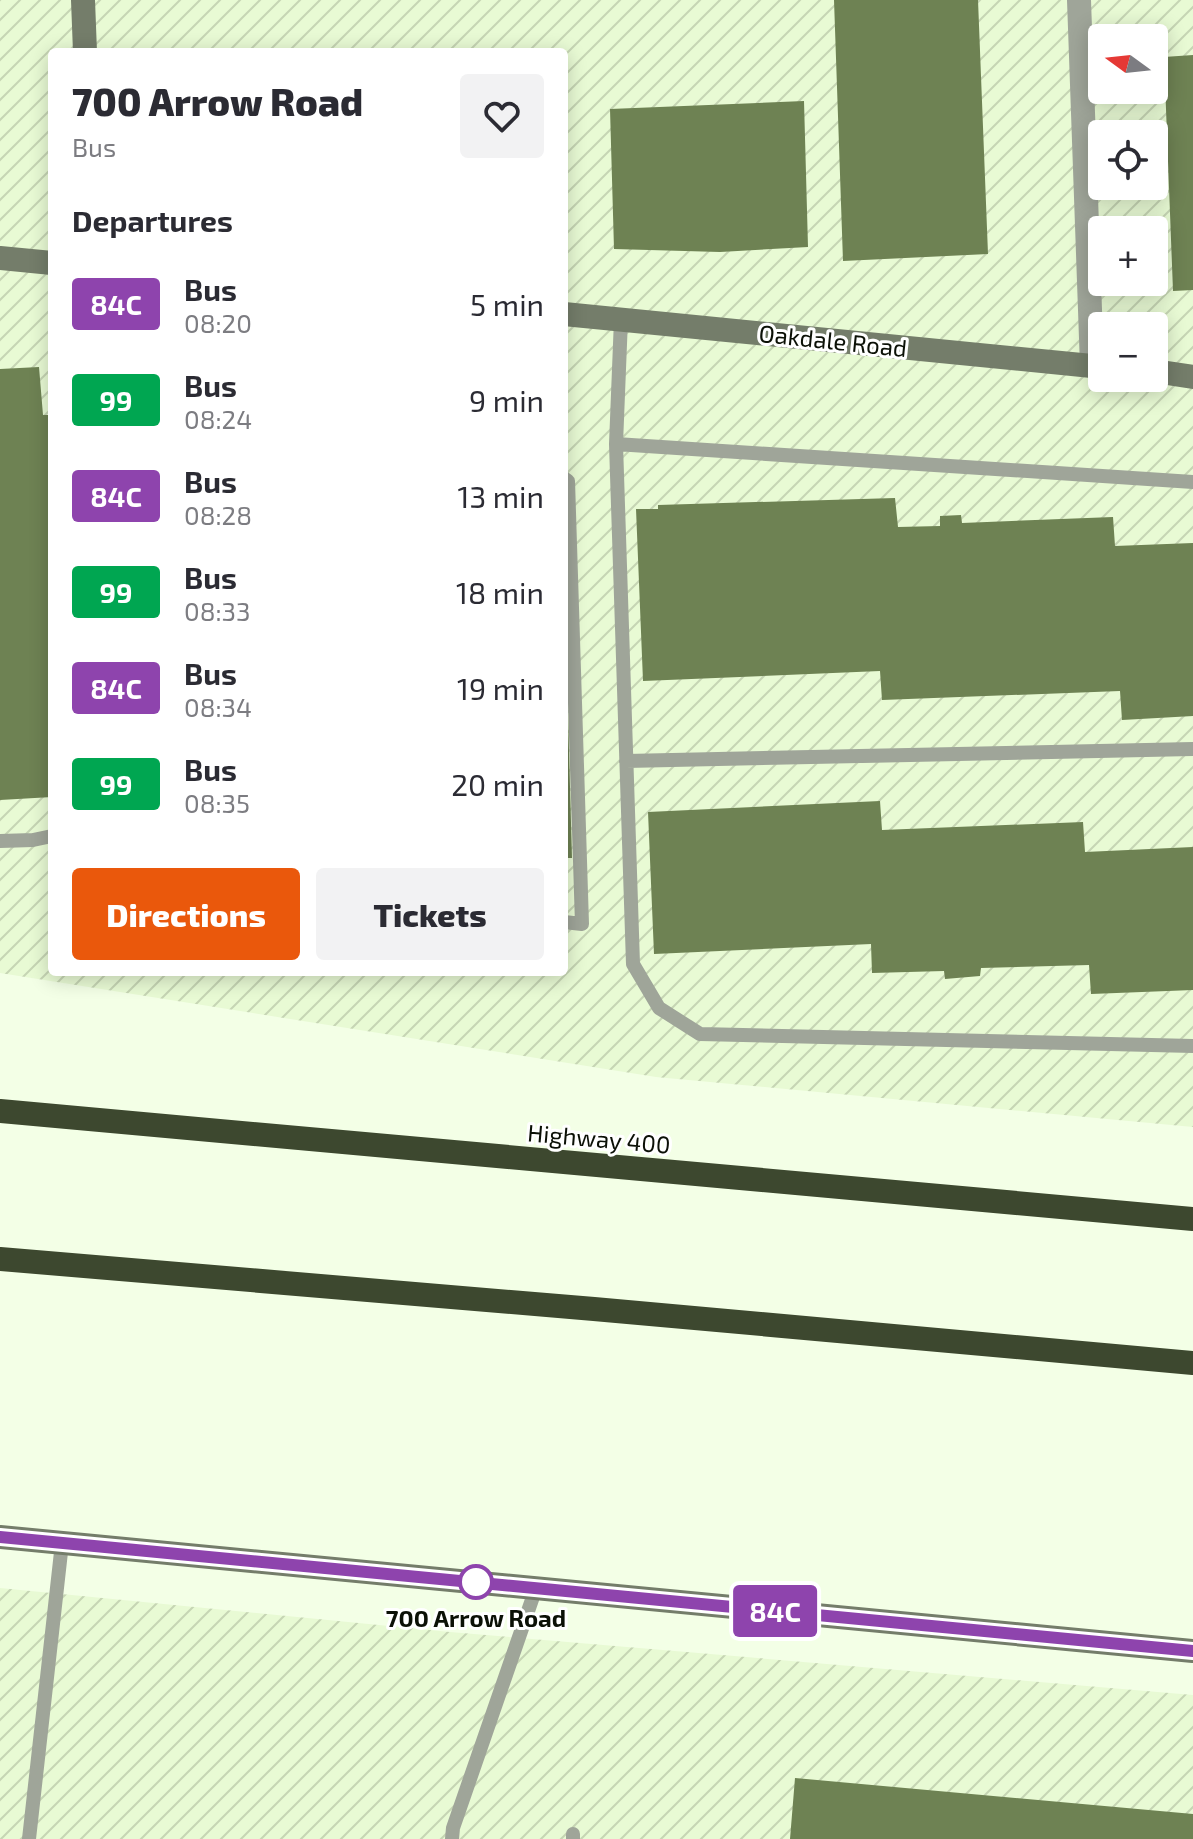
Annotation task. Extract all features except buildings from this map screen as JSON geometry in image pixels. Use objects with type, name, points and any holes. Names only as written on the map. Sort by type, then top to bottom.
[{"type":"highway","name":"Highway 400","points":[[0,1111],[1193,1219]]},
{"type":"highway","points":[[0,1259],[579,1307],[1193,1363]]},
{"type":"street","points":[[83,0],[85,48]]},
{"type":"street","points":[[1079,0],[1094,312]]},
{"type":"street","points":[[0,258],[48,263]]},
{"type":"street","name":"Oakdale Road","points":[[568,314],[1088,365]]},
{"type":"street","points":[[1168,373],[1193,377]]},
{"type":"street","points":[[0,1537],[1193,1651]]},
{"type":"lane","points":[[621,319],[616,444],[633,964],[659,1008],[700,1034],[1193,1046]]},
{"type":"lane","points":[[616,444],[1193,482]]},
{"type":"lane","points":[[568,481],[582,924],[568,922]]},
{"type":"lane","points":[[626,761],[1193,749]]},
{"type":"lane","points":[[0,841],[48,837]]},
{"type":"lane","points":[[29,1839],[62,1543]]},
{"type":"lane","points":[[452,1839],[453,1828],[536,1588]]},
{"type":"shaded area","points":[[0,0],[1193,0],[1193,1127],[656,1077],[0,973]]},
{"type":"shaded area","points":[[0,1588],[450,1632],[1193,1695],[1193,1839],[0,1839]]},
{"type":"bus line","name":"84C","points":[[0,1537],[1193,1651]]},
{"type":"place","name":"700 Arrow Road","points":[[476,1582]]}]
